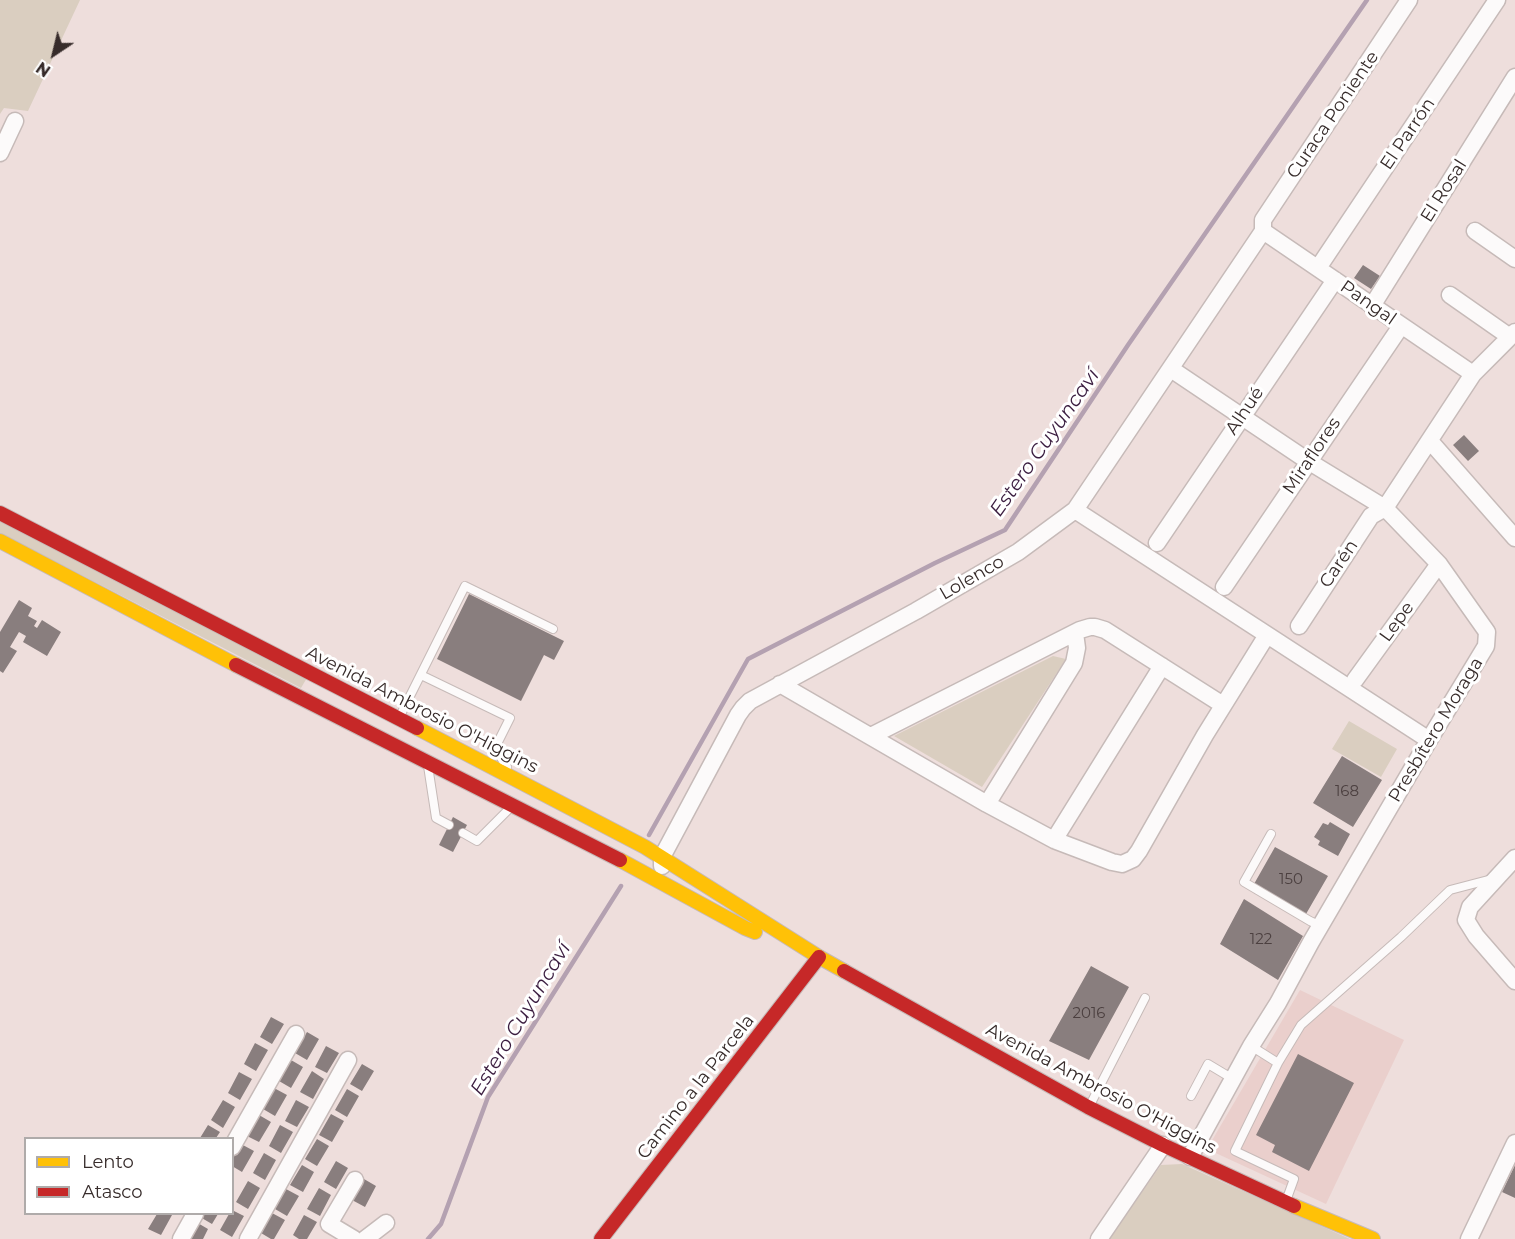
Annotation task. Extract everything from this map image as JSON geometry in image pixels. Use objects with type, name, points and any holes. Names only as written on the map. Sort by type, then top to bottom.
[{"type":"main road","name":"Avenida Ambrosio O'Higgins","points":[[0,513],[514,778],[662,857],[819,957],[1088,1107],[1163,1145],[1286,1202],[1373,1239]]},
{"type":"main road","name":"Avenida Ambrosio O'Higgins","points":[[0,541],[307,702],[649,875],[745,928],[819,957]]},
{"type":"main road","points":[[85,586],[93,583],[98,575],[96,562]]},
{"type":"main road","points":[[307,702],[307,688],[311,683],[321,679]]},
{"type":"main road","name":"Camino a la Parcela","points":[[601,1239],[819,957]]},
{"type":"street","name":"Curaca Poniente","points":[[1263,231],[1263,220],[1409,0]]},
{"type":"street","name":"El Parrón","points":[[1318,268],[1497,0]]},
{"type":"street","name":"El Rosal","points":[[1372,306],[1515,77]]},
{"type":"street","points":[[0,153],[15,121]]},
{"type":"street","name":"Pangal","points":[[1263,231],[1473,374]]},
{"type":"street","name":"Lolenco","points":[[649,875],[661,869],[662,857],[743,708],[750,701],[916,611],[1018,552],[1075,510],[1263,231]]},
{"type":"street","points":[[1475,231],[1515,259]]},
{"type":"street","name":"Alhué","points":[[1157,543],[1335,280]]},
{"type":"street","points":[[1171,369],[1308,461],[1385,508],[1473,374],[1513,335],[1450,295]]},
{"type":"street","name":"Miraflores","points":[[1224,587],[1401,326]]},
{"type":"street","points":[[1430,441],[1515,538]]},
{"type":"street","name":"Presbítero Moraga","points":[[1190,1157],[1251,1046],[1486,646],[1487,632],[1439,564],[1385,508]]},
{"type":"street","name":"Carén","points":[[1299,626],[1371,516],[1385,508]]},
{"type":"street","points":[[1075,510],[1429,740]]},
{"type":"street","name":"Lepe","points":[[1355,680],[1439,564]]},
{"type":"street","points":[[871,736],[1090,627],[1100,628],[1223,705]]},
{"type":"street","points":[[987,804],[1074,663],[1077,648],[1075,633]]},
{"type":"street","points":[[780,684],[987,804],[1054,840],[1122,864],[1133,859],[1223,705],[1267,635]]},
{"type":"street","points":[[1054,840],[1162,666]]},
{"type":"street","points":[[1515,858],[1470,907],[1466,920],[1476,936],[1515,981]]},
{"type":"street","points":[[234,1143],[296,1034]]},
{"type":"street","points":[[248,1239],[348,1060]]},
{"type":"street","points":[[1468,1239],[1515,1143]]},
{"type":"street","points":[[1099,1239],[1163,1145]]},
{"type":"street","points":[[354,1239],[329,1224],[355,1180]]},
{"type":"street","points":[[181,1239],[194,1215]]},
{"type":"street","points":[[365,1239],[386,1223]]},
{"type":"lane","points":[[399,719],[465,586],[553,629]]},
{"type":"lane","points":[[421,675],[510,718],[495,748],[514,778]]},
{"type":"lane","points":[[427,763],[436,818],[449,825]]},
{"type":"lane","points":[[463,833],[477,841],[512,806]]},
{"type":"lane","points":[[1271,834],[1244,882],[1321,926]]},
{"type":"lane","points":[[1286,1202],[1294,1179],[1235,1151],[1278,1063],[1301,1025],[1401,937],[1450,890],[1495,878]]},
{"type":"lane","points":[[1088,1107],[1145,998]]},
{"type":"lane","points":[[1251,1046],[1278,1063]]},
{"type":"lane","points":[[1191,1096],[1208,1064],[1233,1078]]},
{"type":"shaded area","points":[[0,0],[80,0],[28,111],[4,108],[0,114]]},
{"type":"shaded area","points":[[0,520],[308,676],[301,688],[0,533]]},
{"type":"shaded area","points":[[1053,656],[1066,659],[982,787],[894,736]]},
{"type":"shaded area","points":[[1349,721],[1397,749],[1381,777],[1332,749]]},
{"type":"shaded area","points":[[1300,990],[1404,1040],[1326,1204],[1207,1149]]},
{"type":"shaded area","points":[[1182,1164],[1350,1239],[1109,1239],[1161,1165]]},
{"type":"building","points":[[1363,265],[1380,276],[1371,289],[1354,278]]},
{"type":"building","points":[[1464,435],[1479,451],[1468,461],[1453,445]]},
{"type":"building","points":[[469,594],[564,641],[554,660],[544,655],[521,701],[437,659]]},
{"type":"building","points":[[19,600],[32,608],[28,616],[37,621],[34,626],[37,628],[42,620],[61,632],[47,656],[23,642],[26,636],[19,632],[10,647],[17,651],[3,673],[0,671],[0,632]]},
{"type":"building","points":[[1342,756],[1382,780],[1353,827],[1313,803]]},
{"type":"building","points":[[453,817],[467,825],[453,852],[439,845]]},
{"type":"building","points":[[1330,822],[1350,834],[1338,856],[1318,845],[1320,841],[1314,837],[1323,823],[1328,825]]},
{"type":"building","points":[[1275,847],[1328,876],[1306,914],[1254,884]]},
{"type":"building","points":[[1244,899],[1303,936],[1278,980],[1220,944]]},
{"type":"building","points":[[1091,966],[1129,987],[1089,1060],[1049,1041]]},
{"type":"building","points":[[271,1017],[284,1024],[272,1044],[260,1037]]},
{"type":"building","points":[[307,1032],[319,1039],[307,1060],[295,1053]]},
{"type":"building","points":[[255,1043],[268,1050],[256,1071],[244,1064]]},
{"type":"building","points":[[326,1046],[339,1053],[327,1073],[315,1067]]},
{"type":"building","points":[[1298,1054],[1354,1083],[1309,1171],[1272,1152],[1275,1145],[1256,1135]]},
{"type":"building","points":[[291,1060],[303,1067],[291,1088],[279,1081]]},
{"type":"building","points":[[362,1064],[374,1071],[362,1091],[350,1084]]},
{"type":"building","points":[[312,1071],[324,1079],[313,1099],[300,1092]]},
{"type":"building","points":[[239,1072],[252,1079],[240,1100],[228,1093]]},
{"type":"building","points":[[274,1088],[287,1095],[275,1116],[263,1109]]},
{"type":"building","points":[[347,1089],[359,1096],[347,1117],[335,1110]]},
{"type":"building","points":[[223,1100],[235,1107],[223,1128],[211,1120]]},
{"type":"building","points":[[296,1100],[309,1107],[297,1127],[285,1121]]},
{"type":"building","points":[[331,1114],[344,1121],[332,1142],[319,1135]]},
{"type":"building","points":[[259,1115],[271,1122],[259,1142],[247,1136]]},
{"type":"building","points":[[208,1125],[220,1132],[217,1137],[201,1137]]},
{"type":"building","points":[[280,1125],[293,1132],[281,1153],[269,1146]]},
{"type":"building","points":[[317,1139],[329,1146],[317,1166],[305,1159]]},
{"type":"building","points":[[241,1144],[254,1151],[242,1172],[234,1167],[234,1156]]},
{"type":"building","points":[[264,1153],[276,1160],[265,1180],[253,1173]]},
{"type":"building","points":[[336,1161],[348,1168],[336,1189],[324,1182]]},
{"type":"building","points":[[302,1165],[314,1172],[303,1192],[290,1185]]},
{"type":"building","points":[[1515,1165],[1515,1198],[1502,1192]]},
{"type":"building","points":[[364,1179],[376,1186],[365,1207],[352,1200]]},
{"type":"building","points":[[248,1181],[260,1188],[248,1209],[236,1202]]},
{"type":"building","points":[[319,1188],[331,1195],[320,1216],[307,1209]]},
{"type":"building","points":[[286,1189],[299,1196],[287,1216],[275,1209]]},
{"type":"building","points":[[234,1211],[244,1216],[232,1237],[220,1230],[228,1215],[234,1215]]},
{"type":"building","points":[[272,1213],[285,1220],[274,1239],[261,1233]]},
{"type":"building","points":[[156,1215],[172,1215],[161,1235],[148,1229]]},
{"type":"building","points":[[201,1215],[217,1215],[212,1224],[200,1217]]},
{"type":"building","points":[[304,1215],[317,1222],[307,1239],[299,1239],[293,1235]]},
{"type":"building","points":[[196,1222],[208,1229],[203,1239],[187,1239]]},
{"type":"waterway","name":"Estero Cuyuncaví","points":[[649,835],[748,659],[935,563],[1005,530],[1128,345],[1367,0]]},
{"type":"waterway","name":"Estero Cuyuncaví","points":[[428,1239],[441,1224],[488,1097],[621,886]]},
{"type":"traffic: slow","points":[[0,541],[236,665]]},
{"type":"traffic: slow","points":[[417,728],[645,847],[844,971]]},
{"type":"traffic: slow","points":[[620,860],[755,932]]},
{"type":"traffic: slow","points":[[1294,1206],[1373,1239]]},
{"type":"traffic: jam","points":[[0,513],[417,728]]},
{"type":"traffic: jam","points":[[236,665],[620,860]]},
{"type":"traffic: jam","points":[[601,1239],[819,957]]},
{"type":"traffic: jam","points":[[844,971],[1088,1107],[1294,1206]]}]
